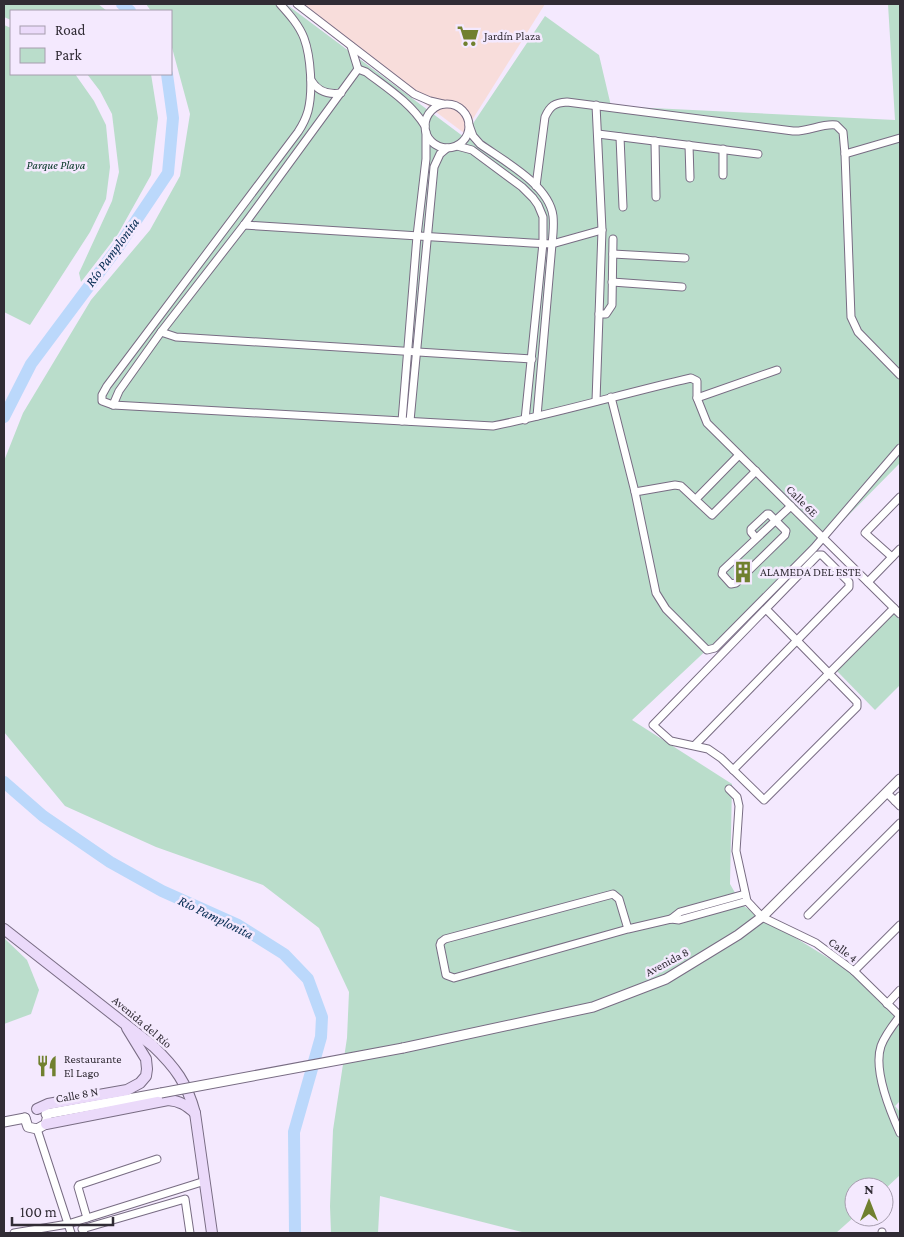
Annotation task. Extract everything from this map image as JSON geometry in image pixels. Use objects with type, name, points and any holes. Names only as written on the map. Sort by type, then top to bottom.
[{"type":"main road","name":"Avenida del Río","points":[[4,929],[153,1046],[176,1070],[188,1089],[195,1114],[212,1233]]},
{"type":"main road","points":[[122,1021],[146,1059],[148,1069],[146,1076],[140,1083],[127,1090],[48,1104],[43,1116],[168,1100],[178,1101],[187,1105],[195,1114]]},
{"type":"street","points":[[280,4],[292,16],[304,39],[311,80],[308,111],[298,132],[107,386],[102,395],[102,401],[113,405],[493,426],[525,420],[611,397],[656,593],[666,609],[708,650],[714,648],[824,538],[900,448]]},
{"type":"street","points":[[297,4],[414,94],[430,101],[460,107],[467,115],[473,136],[480,144],[536,186],[549,203],[553,216],[552,244],[537,416]]},
{"type":"street","points":[[351,46],[358,69]]},
{"type":"street","points":[[113,405],[118,391],[161,332],[244,225],[358,69]]},
{"type":"street","points":[[358,69],[366,72],[411,108],[418,115],[434,144],[447,148],[457,146],[472,150],[522,187],[538,205],[543,217],[542,243],[525,420]]},
{"type":"street","points":[[311,80],[323,92],[341,93]]},
{"type":"street","points":[[536,186],[545,117],[550,106],[557,103],[596,105],[793,131],[804,131],[834,124],[841,128],[843,132],[850,309],[853,323],[863,338],[900,375]]},
{"type":"street","points":[[406,421],[408,352],[417,236],[426,160],[425,129],[428,114],[432,109],[444,104]]},
{"type":"street","points":[[596,105],[602,230],[596,401]]},
{"type":"street","points":[[457,146],[466,137],[469,125]]},
{"type":"street","points":[[598,134],[758,154]]},
{"type":"street","points":[[620,137],[623,207]]},
{"type":"street","points":[[845,154],[900,138]]},
{"type":"street","points":[[654,141],[656,197]]},
{"type":"street","points":[[689,145],[690,178]]},
{"type":"street","points":[[406,421],[416,352],[434,167],[440,154],[447,148]]},
{"type":"street","points":[[723,149],[723,175]]},
{"type":"street","points":[[524,176],[533,172],[539,166]]},
{"type":"street","points":[[244,225],[552,244],[602,230]]},
{"type":"street","points":[[599,314],[606,314],[612,305],[614,239]]},
{"type":"street","points":[[614,254],[685,258]]},
{"type":"street","points":[[612,282],[682,287]]},
{"type":"street","points":[[161,332],[176,337],[532,359]]},
{"type":"street","points":[[697,398],[777,370]]},
{"type":"street","name":"Calle 6E","points":[[611,397],[691,378],[697,381],[697,398],[707,423],[900,614]]},
{"type":"street","points":[[696,500],[739,455]]},
{"type":"street","points":[[634,492],[675,485],[681,486],[712,515],[756,471]]},
{"type":"street","points":[[892,557],[865,533],[900,496]]},
{"type":"street","points":[[775,520],[791,506]]},
{"type":"street","points":[[767,514],[775,520],[786,531],[785,535],[736,583],[731,584],[722,572],[756,538],[751,529],[767,514]]},
{"type":"street","points":[[868,582],[900,549]]},
{"type":"street","points":[[695,746],[797,642],[849,587],[849,582],[820,554],[766,609],[653,726],[671,741],[708,749],[721,758],[764,800],[858,706],[857,702],[797,642],[766,609]]},
{"type":"street","points":[[733,770],[894,608]]},
{"type":"street","name":"Avenida 8","points":[[161,1092],[403,1048],[593,1008],[666,979],[738,935],[762,917],[900,779]]},
{"type":"street","points":[[729,789],[737,797],[739,806],[736,851],[746,898],[762,917]]},
{"type":"street","points":[[887,793],[898,801]]},
{"type":"street","points":[[808,915],[900,823]]},
{"type":"street","points":[[628,930],[619,899],[613,894],[445,939],[440,945],[446,975],[454,978],[671,919],[680,912],[746,898]]},
{"type":"street","name":"Calle 4","points":[[762,917],[816,943],[854,971],[900,1016]]},
{"type":"street","points":[[854,971],[900,924]]},
{"type":"street","points":[[887,1004],[900,990]]},
{"type":"street","points":[[900,1016],[888,1032],[880,1048],[880,1074],[893,1118],[900,1134]]},
{"type":"street","name":"Calle 8 N","points":[[4,1122],[25,1118],[27,1112],[43,1116],[161,1092]]},
{"type":"street","points":[[43,1116],[37,1129],[71,1233]]},
{"type":"street","points":[[25,1118],[28,1127],[37,1129]]},
{"type":"street","points":[[87,1218],[79,1185],[157,1159]]},
{"type":"street","points":[[14,1233],[68,1224],[205,1181]]},
{"type":"street","points":[[84,1233],[82,1229],[185,1199],[190,1233]]},
{"type":"shaded area","name":"Jardín Plaza","points":[[292,4],[545,4],[464,133]]},
{"type":"green space","points":[[4,4],[98,4],[106,10],[10,10],[10,20],[4,17]]},
{"type":"green space","points":[[146,4],[286,4],[464,137],[545,16],[599,55],[611,106],[895,120],[888,4],[900,4],[900,463],[831,533],[632,720],[732,784],[730,884],[742,905],[851,972],[900,1022],[900,1101],[895,1106],[900,1112],[900,1175],[894,1181],[894,1177],[844,1177],[844,1226],[836,1233],[526,1233],[380,1196],[378,1233],[331,1233],[330,1206],[333,1130],[347,1038],[349,992],[319,928],[263,885],[156,847],[65,806],[4,732],[4,461],[23,413],[91,300],[150,230],[180,176],[190,114],[172,48],[172,10],[150,10]]},
{"type":"green space","name":"Parque Playa","points":[[4,25],[10,28],[10,75],[76,75],[94,101],[106,125],[110,167],[106,199],[90,232],[30,325],[4,312]]},
{"type":"green space","points":[[88,75],[151,75],[158,118],[151,175],[118,234],[81,282],[79,273],[112,201],[119,172],[112,114],[100,91]]},
{"type":"green space","points":[[893,613],[900,620],[900,685],[875,710],[836,670]]},
{"type":"green space","points":[[4,938],[27,960],[39,990],[31,1014],[4,1024]]},
{"type":"waterway","name":"Río Pamplonita","points":[[122,4],[129,10]]},
{"type":"waterway","name":"Río Pamplonita","points":[[4,417],[31,364],[119,246],[168,173],[173,118],[167,75]]},
{"type":"waterway","name":"Río Pamplonita","points":[[4,782],[43,816],[110,862],[162,891],[238,925],[284,954],[308,979],[322,1017],[321,1037],[294,1132],[295,1233]]},
{"type":"place","name":"Jardín Plaza","points":[[468,36]]},
{"type":"place","name":"ALAMEDA DEL ESTE","points":[[743,572]]},
{"type":"place","name":"Restaurante El Lago","points":[[47,1066]]}]
